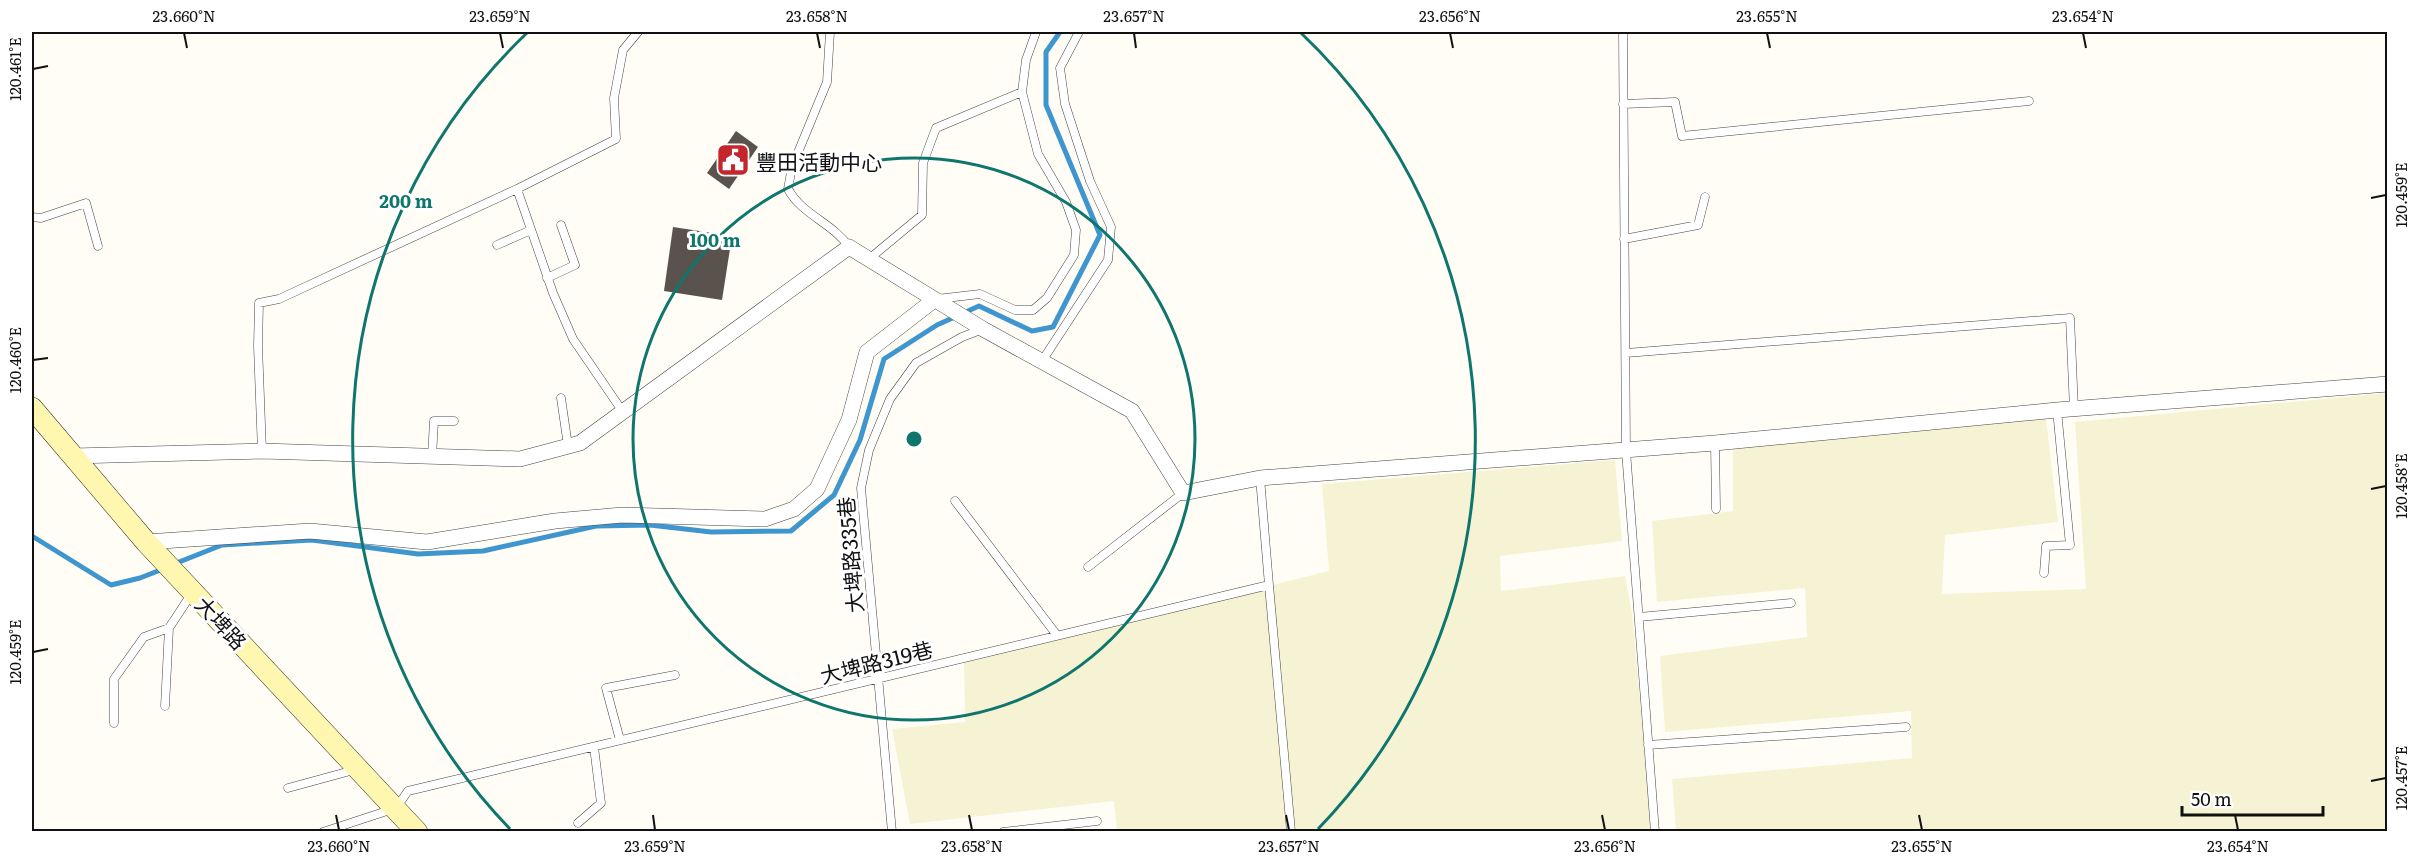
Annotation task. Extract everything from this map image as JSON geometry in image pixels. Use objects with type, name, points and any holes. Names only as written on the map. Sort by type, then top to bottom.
[{"type":"main road","name":"大埤路","points":[[32,408],[146,542],[417,831]]},
{"type":"street","points":[[73,456],[262,452],[520,459],[580,443],[849,247],[983,329],[1132,411],[1183,493],[1260,478],[1715,444],[2057,410],[2388,384]]},
{"type":"street","points":[[146,542],[310,531],[427,542],[555,521],[622,515],[765,519],[794,509],[817,489],[849,420],[867,352],[934,300]]},
{"type":"lane","points":[[262,452],[258,346],[259,303],[279,299],[517,189],[616,139],[614,98],[623,50],[638,32]]},
{"type":"lane","points":[[830,32],[827,82],[792,167],[788,189],[795,202],[842,236],[849,247]]},
{"type":"lane","points":[[934,300],[980,294],[1015,310],[1033,310],[1047,298],[1074,255],[1076,230],[1066,202],[1038,154],[1022,92],[1026,60],[1036,32]]},
{"type":"lane","points":[[1042,361],[1108,260],[1111,227],[1090,181],[1065,105],[1060,68],[1079,32]]},
{"type":"lane","points":[[1623,32],[1626,451],[1655,831]]},
{"type":"lane","points":[[869,259],[922,215],[923,163],[936,128],[1022,92]]},
{"type":"lane","points":[[1623,105],[1675,102],[1682,136],[2029,101]]},
{"type":"lane","points":[[517,189],[548,278],[573,339],[622,412]]},
{"type":"lane","points":[[1624,239],[1698,225],[1705,196]]},
{"type":"lane","points":[[32,217],[41,218],[86,203],[98,246]]},
{"type":"lane","points":[[548,278],[575,265],[561,225]]},
{"type":"lane","points":[[497,245],[531,230]]},
{"type":"lane","points":[[1626,353],[2070,318],[2074,409]]},
{"type":"lane","name":"大埤路335巷","points":[[892,831],[861,488],[869,450],[890,399],[916,363],[962,337],[983,329]]},
{"type":"lane","points":[[561,398],[567,446]]},
{"type":"lane","points":[[2044,573],[2046,546],[2070,545],[2057,410]]},
{"type":"lane","points":[[432,456],[434,421],[454,421]]},
{"type":"lane","points":[[1715,444],[1716,509]]},
{"type":"lane","points":[[1260,478],[1291,831]]},
{"type":"lane","points":[[1088,567],[1183,493]]},
{"type":"lane","points":[[955,501],[1056,634]]},
{"type":"lane","name":"大埤路319巷","points":[[396,808],[408,791],[878,679],[1056,634],[1269,585]]},
{"type":"lane","points":[[165,706],[169,628],[192,591]]},
{"type":"lane","points":[[1639,617],[1791,603]]},
{"type":"lane","points":[[114,723],[114,679],[144,637],[169,628]]},
{"type":"lane","points":[[620,740],[606,688],[675,675]]},
{"type":"lane","points":[[1648,745],[1906,727]]},
{"type":"lane","points":[[578,823],[601,803],[594,747]]},
{"type":"lane","points":[[288,788],[359,769]]},
{"type":"lane","points":[[323,831],[396,808]]},
{"type":"lane","points":[[1003,831],[1097,821]]},
{"type":"shaded area","points":[[2387,393],[2387,831],[1676,831],[1672,779],[1912,758],[1911,711],[1665,732],[1660,656],[1807,637],[1805,588],[1657,602],[1652,521],[1733,511],[1733,449],[2046,418],[2058,522],[1945,535],[1942,594],[2086,589],[2075,422]]},
{"type":"shaded area","points":[[1615,460],[1622,541],[1500,556],[1501,591],[1625,576],[1632,613],[1652,831],[1117,831],[1114,801],[910,824],[892,729],[965,722],[964,662],[1329,571],[1322,484]]},
{"type":"building","name":"豐田活動中心","points":[[736,131],[758,147],[729,189],[707,173]]},
{"type":"building","points":[[673,227],[732,236],[722,300],[664,291]]},
{"type":"waterway","points":[[174,564],[222,545],[312,540],[418,554],[483,551],[596,526],[650,525],[711,532],[791,531],[834,495],[860,440],[884,359],[937,325],[979,306],[1032,331],[1053,327],[1100,235],[1046,105],[1046,52],[1060,32]]},
{"type":"waterway","points":[[32,536],[111,585],[140,578],[163,569]]},
{"type":"place","name":"豐田活動中心","points":[[733,160]]}]
